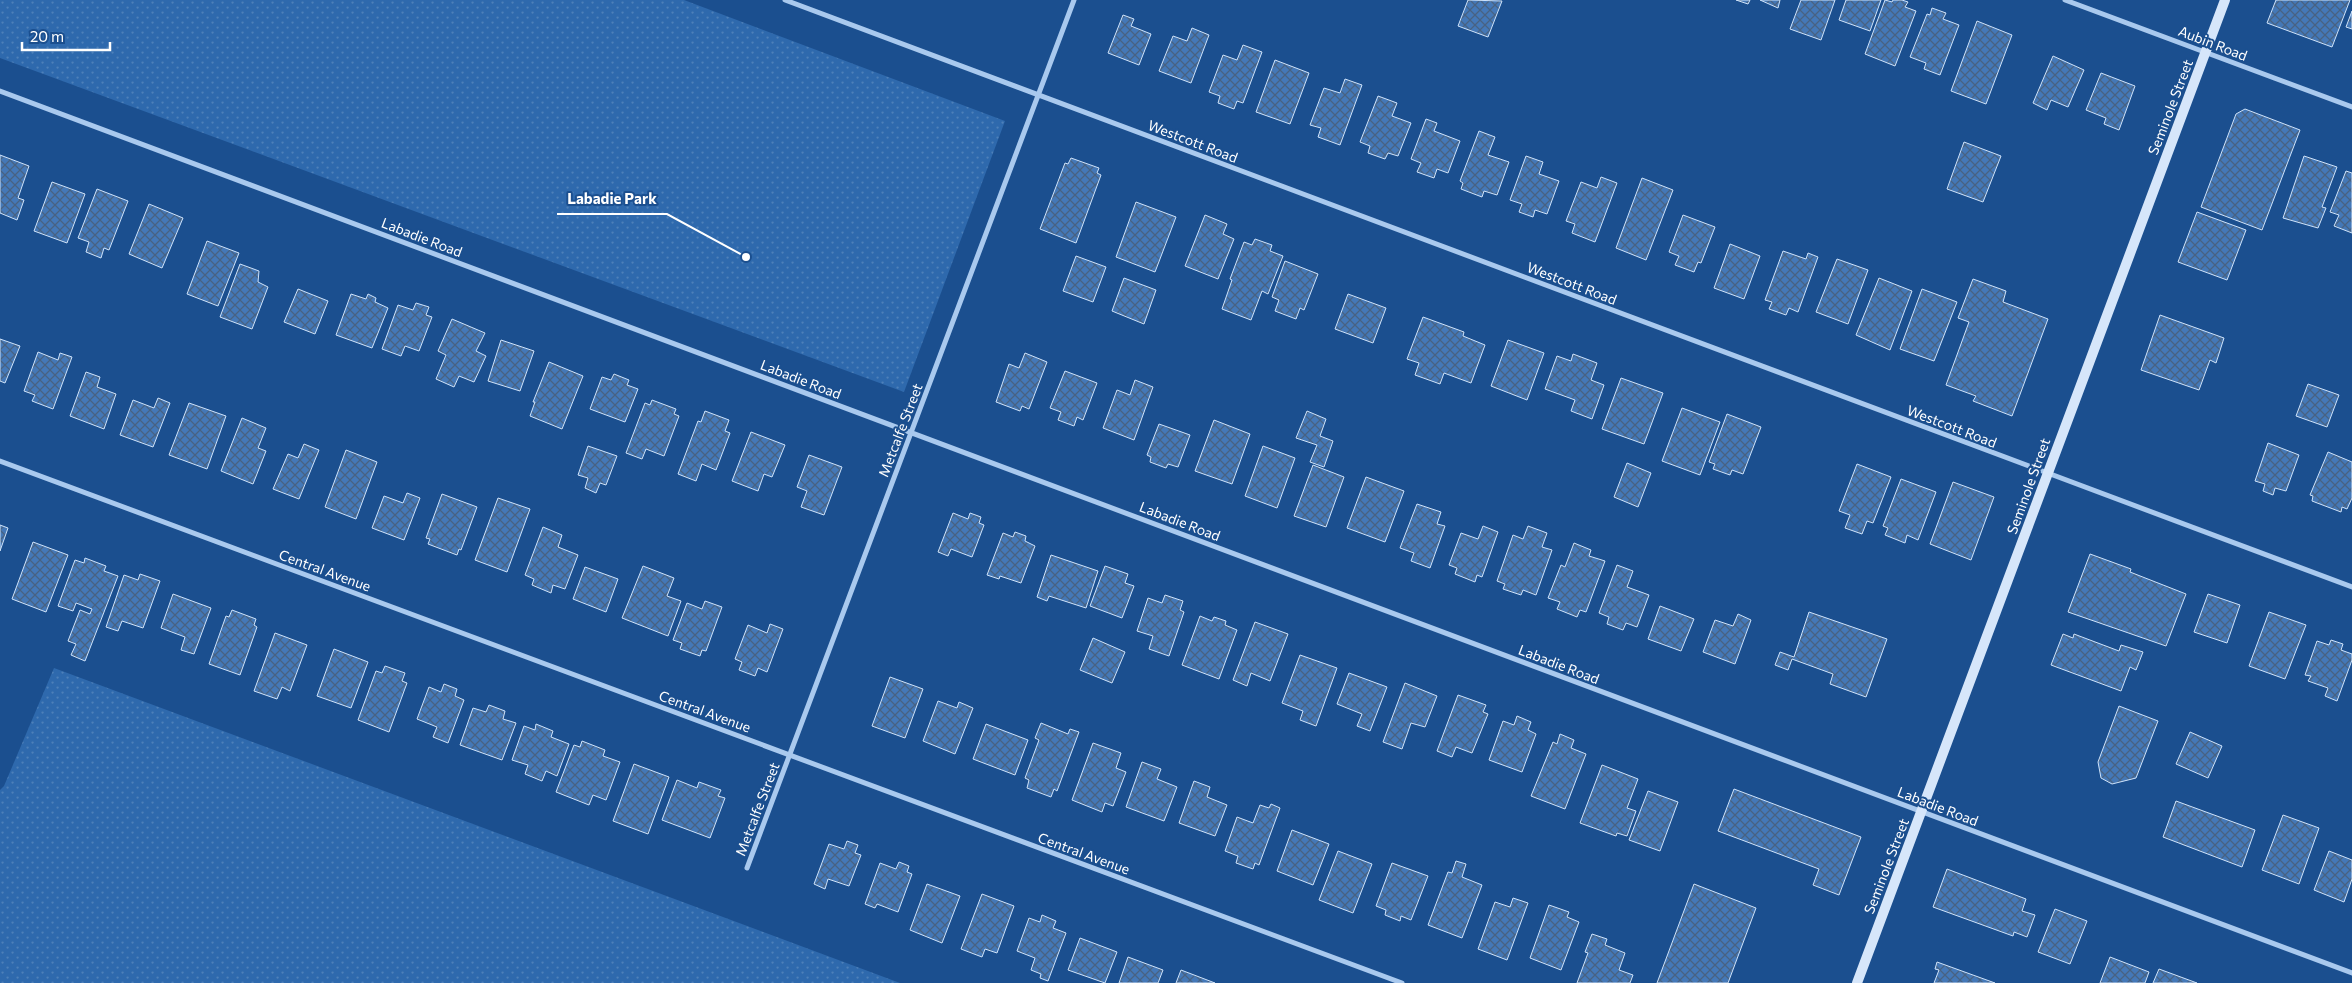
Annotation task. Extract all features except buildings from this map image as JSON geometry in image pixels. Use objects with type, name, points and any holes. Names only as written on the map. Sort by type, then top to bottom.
[{"type":"street","name":"Westcott Road","points":[[785,0],[2352,587]]},
{"type":"street","name":"Metcalfe Street","points":[[747,868],[1074,0]]},
{"type":"street","name":"Aubin Road","points":[[2066,0],[2352,107]]},
{"type":"street","name":"Seminole Street","points":[[1857,983],[2225,0]]},
{"type":"street","name":"Labadie Road","points":[[0,91],[2352,973]]},
{"type":"street","name":"Central Avenue","points":[[0,461],[1402,983]]},
{"type":"shaded area","points":[[0,0],[684,0],[1005,121],[904,392],[0,58]]},
{"type":"shaded area","points":[[54,668],[900,983],[0,983],[0,790],[4,786]]},
{"type":"place","name":"Labadie Park","points":[[746,257]]}]
